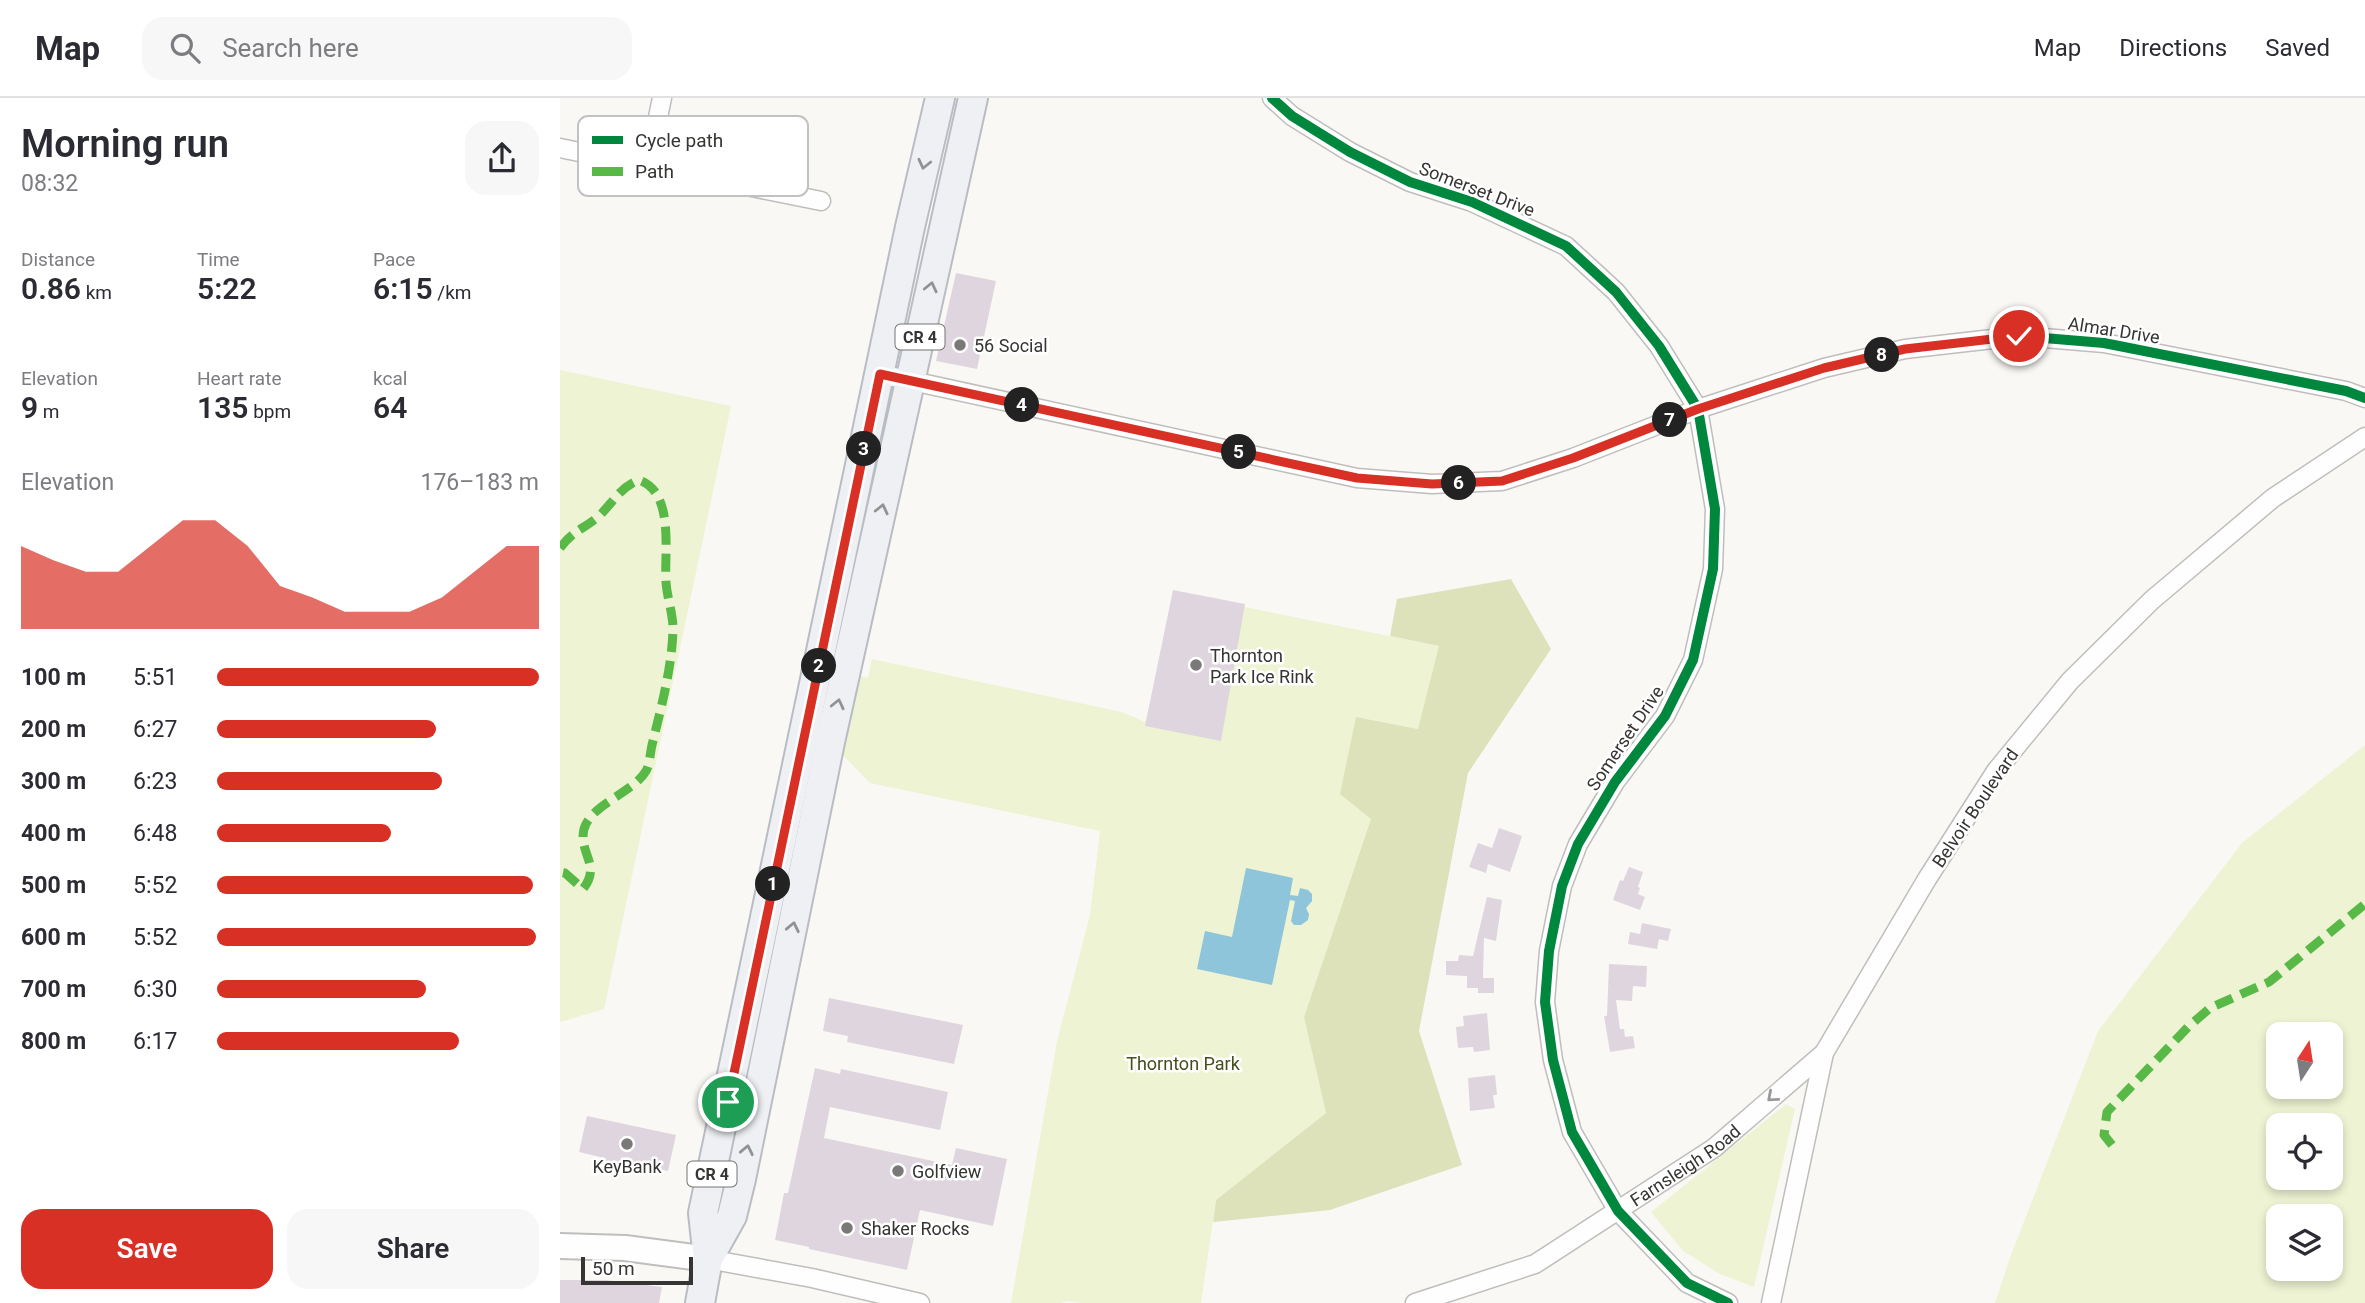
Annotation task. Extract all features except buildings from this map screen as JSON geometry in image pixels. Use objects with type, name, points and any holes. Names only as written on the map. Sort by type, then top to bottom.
[{"type":"main road","points":[[880,374],[940,98]]},
{"type":"main road","name":"CR 4","points":[[708,1259],[732,1216],[741,1179],[830,742],[974,98]]},
{"type":"main road","name":"CR 4","points":[[700,1303],[708,1259],[703,1213],[880,374]]},
{"type":"main road","points":[[560,1246],[625,1248],[708,1259]]},
{"type":"street","points":[[658,116],[662,98]]},
{"type":"street","name":"Somerset Drive","points":[[1272,98],[1292,116],[1362,158],[1410,182],[1496,212],[1566,246],[1616,292],[1651,335],[1698,409],[1715,509],[1713,569],[1693,660],[1665,716],[1615,782],[1578,844],[1562,886],[1549,951],[1545,1002],[1553,1060],[1572,1132],[1618,1210],[1687,1283],[1728,1303]]},
{"type":"street","points":[[560,148],[578,151]]},
{"type":"street","points":[[797,196],[821,201]]},
{"type":"street","name":"Almar Drive","points":[[880,374],[1357,478],[1432,484],[1502,481],[1573,458],[1698,409],[1824,368],[1962,341],[2019,336],[2104,344],[2346,391],[2365,398]]},
{"type":"street","name":"Belvoir Boulevard","points":[[1771,1303],[1824,1053],[1927,879],[1996,771],[2070,681],[2152,600],[2273,498],[2365,437]]},
{"type":"street","name":"Farnsleigh Road","points":[[1415,1303],[1535,1264],[1714,1148],[1824,1053]]},
{"type":"street","points":[[708,1259],[812,1278],[920,1303]]},
{"type":"green space","points":[[560,370],[731,406],[604,1009],[560,1022]]},
{"type":"green space","points":[[1511,579],[1551,649],[1468,773],[1419,1031],[1462,1165],[1330,1210],[1213,1222],[1216,1200],[1326,1113],[1304,1017],[1371,819],[1340,794],[1356,717],[1418,729],[1439,646],[1390,636],[1397,599]]},
{"type":"green space","name":"Thornton Park","points":[[1179,594],[1439,646],[1439,653],[1418,729],[1356,717],[1371,819],[1304,1017],[1326,1113],[1216,1200],[1201,1303],[1011,1303],[1057,1041],[1090,915],[1100,831],[870,783],[830,742],[845,672],[868,678],[872,659],[1122,712],[1145,722]]},
{"type":"green space","points":[[2365,745],[2365,1303],[1995,1303],[2098,1031],[2242,843]]},
{"type":"green space","points":[[1786,1104],[1795,1109],[1754,1287],[1720,1274],[1683,1251],[1651,1212]]},
{"type":"water","points":[[1246,868],[1293,878],[1290,895],[1298,896],[1300,888],[1312,894],[1312,901],[1306,908],[1308,920],[1301,925],[1294,925],[1291,921],[1295,901],[1290,900],[1272,985],[1197,969],[1205,931],[1232,937]]},
{"type":"marked path","points":[[560,548],[598,517],[632,483],[639,480],[650,487],[663,510],[666,582],[673,629],[668,673],[646,771],[632,786],[603,805],[588,820],[583,837],[590,873],[583,889],[565,873],[560,872]]},
{"type":"marked path","points":[[2112,1145],[2104,1135],[2107,1112],[2188,1027],[2210,1008],[2269,982],[2365,904]]},
{"type":"cycle path","points":[[1272,98],[1292,116],[1350,152],[1410,182],[1472,202],[1566,246],[1616,292],[1659,346],[1698,409],[1715,509],[1713,569],[1693,660],[1665,716],[1615,782],[1578,844],[1562,886],[1549,951],[1545,1002],[1553,1060],[1572,1132],[1618,1211],[1687,1283],[1728,1303]]},
{"type":"cycle path","points":[[880,374],[1357,478],[1432,484],[1502,481],[1573,458],[1698,409],[1824,368],[1905,349],[2019,336],[2104,343],[2346,391],[2365,398]]},
{"type":"place","name":"56 Social","points":[[960,345]]},
{"type":"place","name":"Thornton Park Ice Rink","points":[[1196,665]]},
{"type":"place","name":"KeyBank","points":[[627,1144]]},
{"type":"place","name":"Golfview","points":[[898,1171]]},
{"type":"place","name":"Shaker Rocks","points":[[847,1228]]},
{"type":"route","points":[[728,1102],[880,374],[1357,478],[1432,484],[1502,481],[1573,458],[1698,409],[1824,368],[1905,349],[2019,336]]}]
